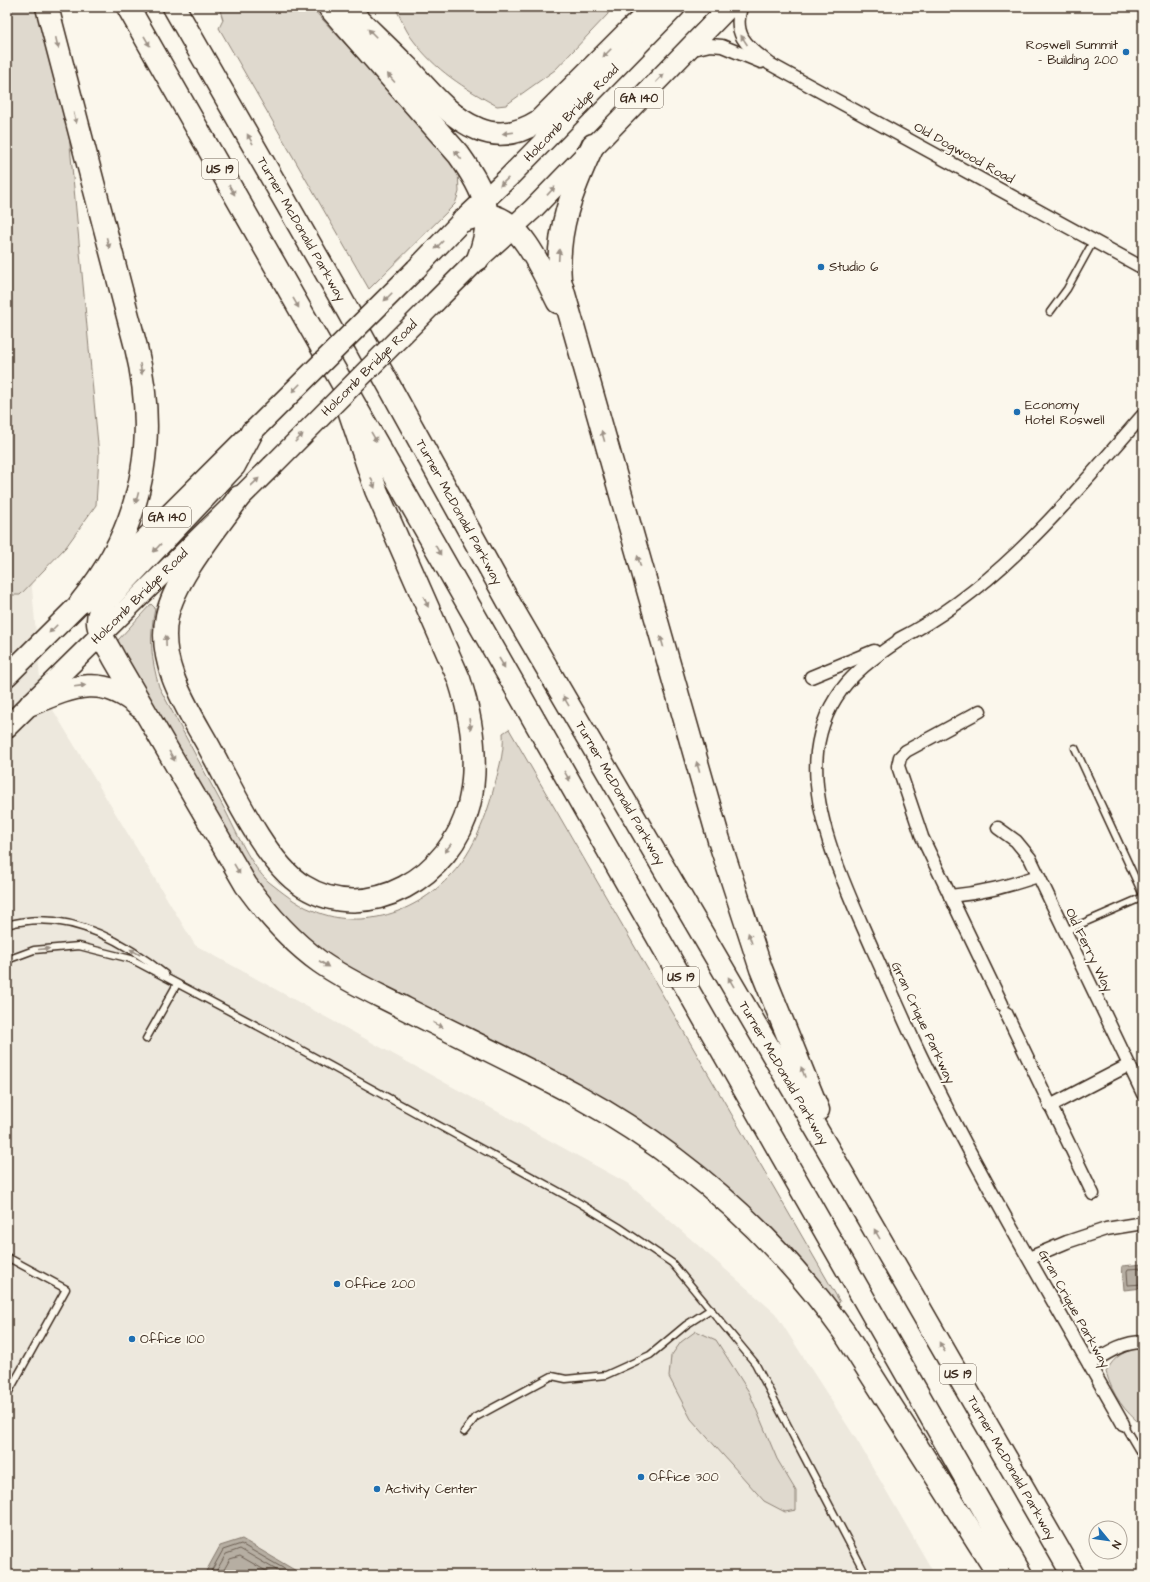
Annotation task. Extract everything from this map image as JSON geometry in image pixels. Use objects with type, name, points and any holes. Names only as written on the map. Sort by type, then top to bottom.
[{"type":"highway","points":[[47,7],[136,347],[144,386],[147,412],[146,453],[135,506],[117,550],[81,602]]},
{"type":"highway","name":"US 19","points":[[128,7],[1021,1575]]},
{"type":"highway","name":"Turner McDonald Parkway","points":[[174,7],[339,295],[512,608],[842,1173],[1073,1575]]},
{"type":"highway","points":[[329,7],[459,154],[477,181],[486,208],[486,233],[478,259]]},
{"type":"highway","points":[[346,7],[454,114],[478,130],[493,134],[514,132],[528,128],[539,121],[629,30],[655,7]]},
{"type":"highway","points":[[629,30],[630,7]]},
{"type":"highway","points":[[593,145],[574,186],[566,211],[558,257],[560,280],[574,334],[715,825],[747,928],[776,1007],[793,1046],[842,1173]]},
{"type":"highway","points":[[486,208],[514,229],[530,248],[574,334]]},
{"type":"highway","points":[[462,221],[475,216],[486,208]]},
{"type":"highway","points":[[239,497],[183,578],[172,599],[167,618],[165,638],[171,674],[188,710],[242,808],[269,851],[284,871],[302,886],[332,898],[354,901],[367,900],[389,894],[411,884],[431,868],[447,850],[460,829],[469,807],[473,782],[472,739],[467,708],[459,679],[374,484],[359,444],[341,379]]},
{"type":"highway","points":[[252,432],[234,466],[104,604],[97,618],[101,634],[246,885],[280,926],[319,961],[370,991],[574,1094],[624,1123],[691,1170],[743,1215],[768,1240],[818,1296],[844,1332],[999,1575]]},
{"type":"highway","points":[[31,704],[74,687],[96,685],[110,688],[123,694],[141,708],[153,722]]},
{"type":"main road","name":"Holcomb Bridge Road","points":[[486,208],[675,7]]},
{"type":"main road","name":"Holcomb Bridge Road","points":[[7,727],[272,466],[478,259],[514,229],[593,145],[729,7]]},
{"type":"main road","name":"GA 140","points":[[7,676],[416,269],[462,221]]},
{"type":"street","name":"Old Dogwood Road","points":[[741,7],[738,22],[741,37],[749,47],[770,64]]},
{"type":"street","name":"Old Dogwood Road","points":[[686,51],[710,45],[722,46],[770,64],[1143,268]]},
{"type":"street","points":[[811,677],[860,658],[906,636],[957,602],[1005,563],[1044,526],[1143,416]]},
{"type":"street","name":"Gran Crique Parkway","points":[[906,636],[859,669],[842,688],[829,708],[821,729],[817,753],[817,776],[820,802],[830,841],[842,876],[902,1017],[970,1153],[1123,1424]]},
{"type":"street","points":[[980,711],[906,751],[898,761],[899,770],[919,828],[950,896],[1093,1194]]},
{"type":"street","name":"Old Ferry Way","points":[[998,828],[1024,848],[1143,1094]]},
{"type":"street","points":[[950,896],[978,894],[998,890],[1038,876]]},
{"type":"street","points":[[1050,1106],[1129,1065]]},
{"type":"street","points":[[1029,1258],[1067,1242],[1106,1229],[1143,1223]]},
{"type":"street","points":[[1089,1364],[1118,1346],[1132,1342],[1143,1342]]},
{"type":"lane","points":[[1050,312],[1067,289],[1094,240]]},
{"type":"lane","points":[[1065,931],[1143,896],[1075,748]]},
{"type":"lane","points":[[7,925],[42,921],[76,924],[116,941],[144,957],[177,984]]},
{"type":"lane","points":[[7,960],[34,950],[78,946],[131,959],[265,1030],[619,1227],[672,1262],[754,1363],[866,1575]]},
{"type":"lane","points":[[146,1039],[177,984]]},
{"type":"lane","points":[[7,1257],[66,1289],[7,1395]]},
{"type":"lane","points":[[464,1432],[476,1417],[552,1376],[566,1379],[606,1375],[650,1355],[686,1325],[711,1309]]},
{"type":"lane","points":[[1123,1424],[1143,1458]]},
{"type":"shaded area","points":[[7,7],[37,7],[69,135],[99,455],[96,505],[66,547],[20,595],[7,595]]},
{"type":"shaded area","points":[[219,7],[311,7],[445,152],[458,169],[459,192],[455,204],[369,289],[219,28],[223,20]]},
{"type":"shaded area","points":[[395,7],[608,7],[608,14],[555,70],[506,105],[497,106],[451,78],[431,60],[410,36]]},
{"type":"shaded area","points":[[7,305],[41,690],[195,945],[627,1183],[775,1313],[858,1442],[935,1575],[7,1575]]},
{"type":"shaded area","points":[[151,604],[155,608],[152,629],[152,648],[154,667],[159,687],[244,848],[256,867],[269,882],[279,890],[312,910],[334,917],[355,919],[377,917],[398,911],[418,902],[436,889],[452,874],[466,856],[478,834],[492,795],[502,756],[503,733],[509,729],[840,1302],[833,1305],[739,1202],[454,1026],[317,950],[263,895],[118,645],[118,640]]},
{"type":"shaded area","points":[[696,1331],[716,1340],[749,1392],[777,1459],[796,1491],[796,1510],[785,1512],[764,1501],[691,1419],[669,1377],[671,1356],[681,1342]]},
{"type":"shaded area","points":[[1143,1347],[1143,1426],[1130,1415],[1120,1402],[1112,1388],[1106,1372],[1116,1358],[1125,1352]]},
{"type":"water","points":[[1143,1264],[1143,1288],[1124,1290],[1122,1266]]},
{"type":"water","points":[[242,1539],[303,1575],[204,1575],[220,1546]]},
{"type":"place","name":"Roswell Summit - Building 200","points":[[1126,52]]},
{"type":"place","name":"Studio 6","points":[[821,267]]},
{"type":"place","name":"Economy Hotel Roswell","points":[[1017,412]]},
{"type":"place","name":"Office 200","points":[[337,1284]]},
{"type":"place","name":"Office 100","points":[[132,1339]]},
{"type":"place","name":"Office 300","points":[[641,1477]]},
{"type":"place","name":"Activity Center","points":[[377,1489]]}]
